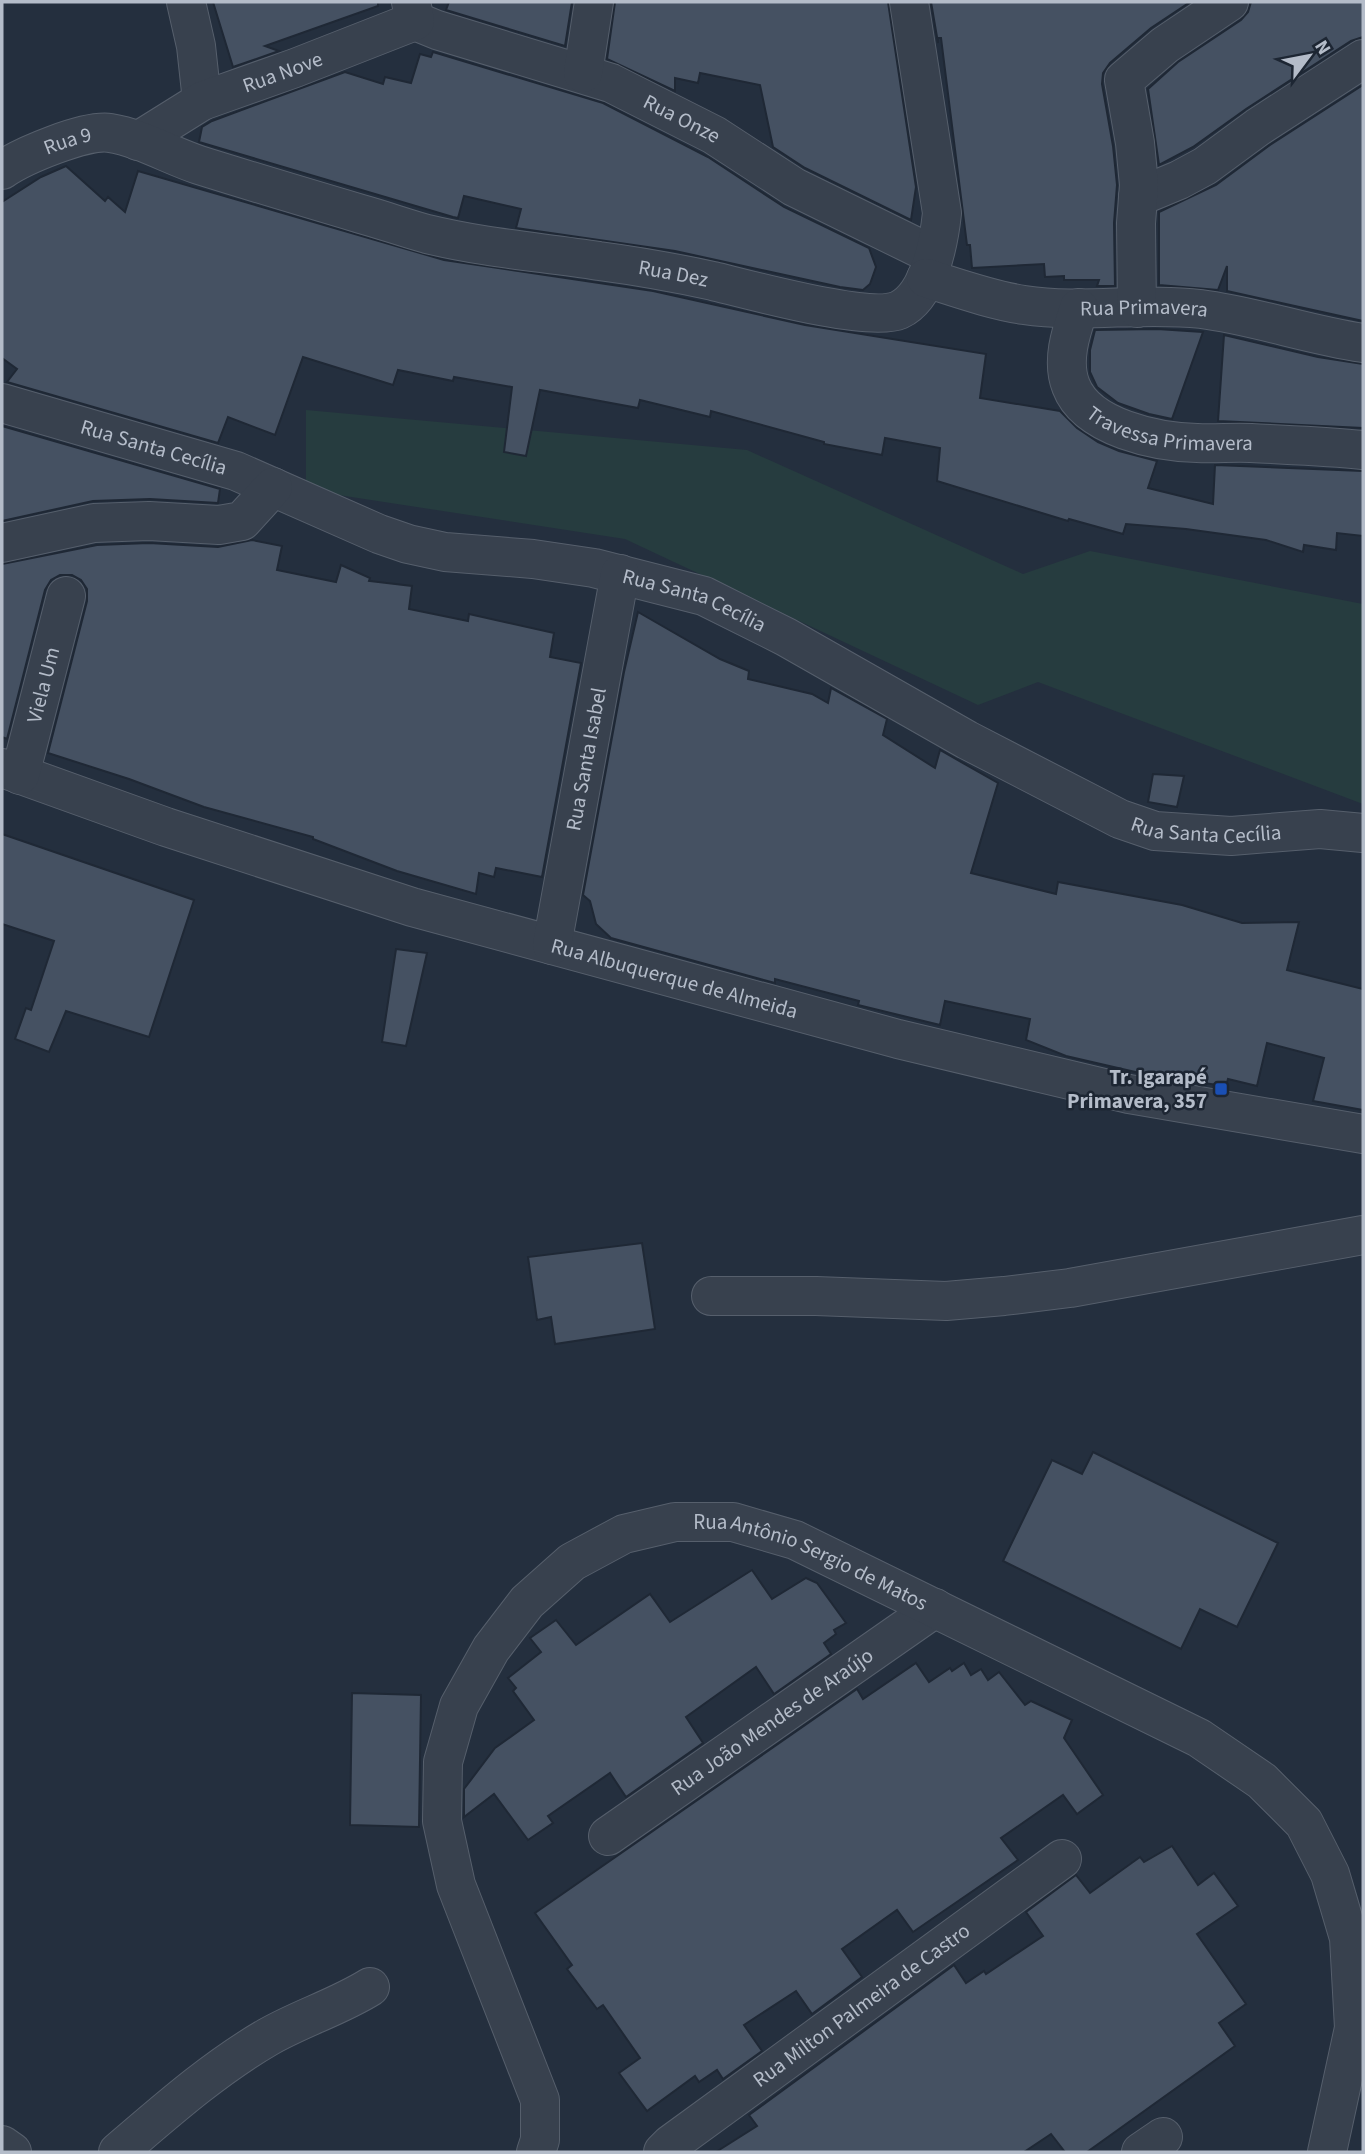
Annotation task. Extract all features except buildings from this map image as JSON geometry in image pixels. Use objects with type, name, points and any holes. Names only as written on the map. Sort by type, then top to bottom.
[{"type":"street","points":[[186,2],[196,46],[202,101]]},
{"type":"street","points":[[583,73],[594,2]]},
{"type":"street","name":"Rua Dez","points":[[138,141],[195,163],[426,234],[493,248],[599,261],[708,280],[817,305],[888,314],[903,308],[923,289],[940,237],[942,212],[909,2]]},
{"type":"street","points":[[1137,307],[1138,197],[1135,143],[1124,88],[1125,77],[1165,45],[1229,2]]},
{"type":"street","name":"Rua Nove","points":[[138,141],[202,101],[295,68],[413,11]]},
{"type":"street","name":"Rua Onze","points":[[413,11],[437,30],[611,83],[714,135],[794,187],[930,267]]},
{"type":"street","points":[[1138,197],[1205,166],[1258,127],[1363,60]]},
{"type":"street","name":"Rua 9","points":[[2,170],[17,159],[64,141],[107,132],[138,141]]},
{"type":"street","name":"Rua Primavera","points":[[930,267],[989,298],[1024,305],[1201,309],[1363,343]]},
{"type":"street","name":"Travessa Primavera","points":[[1079,308],[1068,356],[1070,384],[1086,409],[1111,425],[1158,438],[1196,443],[1363,450]]},
{"type":"street","name":"Rua Santa Cecília","points":[[2,403],[236,471],[379,534],[408,544],[445,552],[533,559],[620,574],[704,596],[786,637],[967,740],[1120,819],[1155,831],[1231,836],[1320,830],[1363,833]]},
{"type":"street","points":[[2,543],[94,523],[149,521],[230,524],[242,521],[273,487]]},
{"type":"street","name":"Rua Santa Isabel","points":[[552,946],[620,574]]},
{"type":"street","name":"Viela Um","points":[[11,771],[65,596]]},
{"type":"street","name":"Rua Albuquerque de Almeida","points":[[11,771],[166,827],[412,907],[898,1039],[1129,1094],[1363,1134]]},
{"type":"street","points":[[711,1296],[816,1296],[946,1301],[1004,1296],[1084,1285],[1363,1236]]},
{"type":"street","name":"Rua Antônio Sergio de Matos","points":[[536,2152],[540,2140],[540,2100],[456,1885],[442,1821],[443,1762],[459,1706],[491,1649],[527,1602],[572,1562],[624,1534],[675,1522],[733,1522],[795,1540],[1199,1738],[1262,1781],[1304,1823],[1330,1874],[1349,1938],[1354,2028],[1327,2152]]},
{"type":"street","name":"Rua João Mendes de Araújo","points":[[608,1836],[934,1608]]},
{"type":"street","name":"Rua Milton Palmeira de Castro","points":[[663,2152],[1062,1859]]},
{"type":"street","points":[[118,2152],[201,2081],[269,2036],[355,1997],[370,1987]]},
{"type":"street","points":[[2,2145],[12,2152]]},
{"type":"green space","points":[[306,410],[747,450],[1023,574],[1090,551],[1363,604],[1363,804],[1038,682],[978,705],[625,539],[306,490]]},
{"type":"place","name":"Tr. Igarapé Primavera, 357","points":[[1221,1089]]}]
